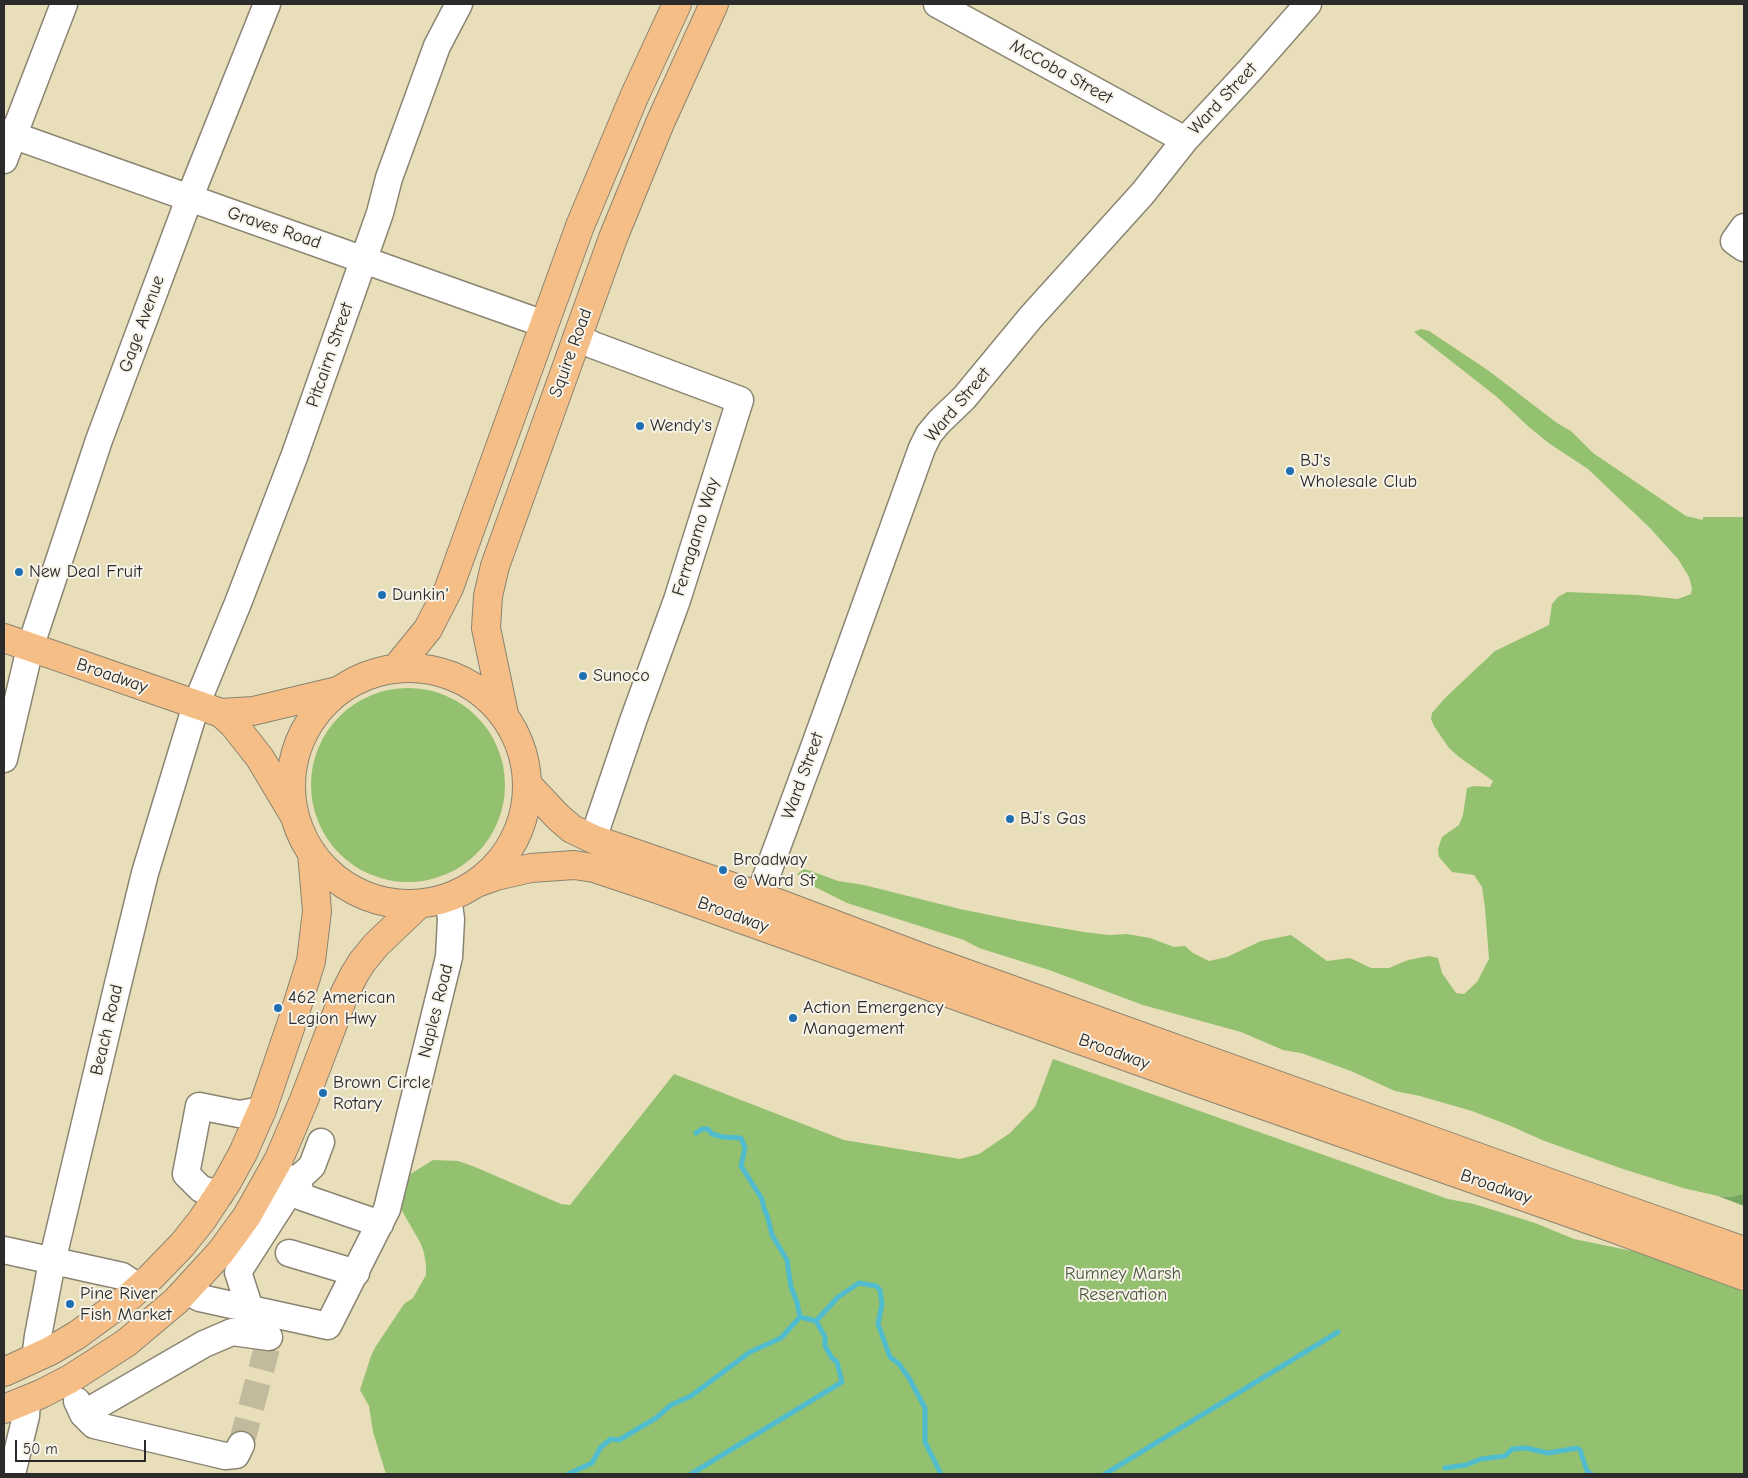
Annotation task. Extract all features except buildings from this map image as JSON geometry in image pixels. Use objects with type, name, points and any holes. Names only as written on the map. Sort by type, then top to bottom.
[{"type":"main road","name":"Squire Road","points":[[397,667],[428,629],[449,588],[580,226],[677,4]]},
{"type":"main road","name":"Squire Road","points":[[504,714],[486,628],[490,587],[513,513],[639,173],[678,81],[714,4]]},
{"type":"main road","name":"Broadway","points":[[4,638],[209,709],[234,725],[260,758],[294,815]]},
{"type":"main road","points":[[397,667],[427,668],[456,677],[482,692],[504,714],[516,735],[521,747],[526,771],[527,784],[524,814],[513,843],[498,864],[479,882],[464,891],[448,898],[418,904],[394,903],[370,898],[358,893],[332,876],[312,853],[305,841],[294,815],[291,785],[295,754],[307,726],[325,701],[337,691],[359,678],[384,669],[397,667]]},
{"type":"main road","name":"Broadway","points":[[209,709],[253,712],[337,691]]},
{"type":"main road","name":"Broadway","points":[[527,784],[558,818],[593,839],[759,896],[954,969],[1744,1251]]},
{"type":"main road","points":[[4,1372],[36,1358],[90,1327],[140,1288],[182,1245],[220,1194],[243,1153],[262,1110],[311,961],[316,911],[312,853]]},
{"type":"main road","name":"Broadway","points":[[479,882],[531,868],[574,865],[594,868],[1605,1225],[1744,1276]]},
{"type":"main road","points":[[16,1405],[70,1379],[113,1353],[152,1323],[186,1291],[230,1240],[264,1188],[292,1131],[350,982],[366,956],[418,904]]},
{"type":"street","points":[[4,160],[9,134],[64,4]]},
{"type":"street","name":"Gage Avenue","points":[[4,759],[30,648],[99,440],[189,199],[267,4]]},
{"type":"street","name":"Pitcairn Street","points":[[209,709],[238,603],[282,489],[364,260],[380,214],[389,178],[437,46],[459,4]]},
{"type":"street","name":"McCoba Street","points":[[937,4],[1185,140]]},
{"type":"street","name":"Ward Street","points":[[759,896],[918,457],[929,434],[964,398],[1031,317],[1143,193],[1185,140],[1308,4]]},
{"type":"street","name":"Graves Road","points":[[9,134],[544,324]]},
{"type":"street","points":[[1744,227],[1734,241],[1744,248]]},
{"type":"street","name":"Ferragamo Way","points":[[577,337],[593,345],[740,400],[677,600],[593,839]]},
{"type":"street","name":"Beach Road","points":[[36,1358],[38,1336],[52,1262],[145,872],[209,709]]},
{"type":"street","name":"Naples Road","points":[[270,1333],[328,1326],[384,1217],[449,957],[451,919],[448,898]]},
{"type":"street","points":[[220,1194],[201,1189],[186,1174],[201,1098],[239,1114],[262,1110]]},
{"type":"street","points":[[270,1333],[250,1309],[234,1267],[297,1180],[312,1166],[321,1142]]},
{"type":"street","points":[[264,1188],[285,1177],[297,1180]]},
{"type":"street","points":[[297,1180],[302,1197],[384,1217]]},
{"type":"street","points":[[4,1250],[122,1276],[140,1288]]},
{"type":"street","points":[[289,1253],[356,1273]]},
{"type":"street","points":[[186,1291],[200,1298],[250,1309]]},
{"type":"street","points":[[241,1445],[236,1455],[225,1456],[94,1425],[80,1407],[204,1344],[232,1332],[270,1333]]},
{"type":"street","points":[[12,1474],[26,1416],[16,1405]]},
{"type":"green space","points":[[1421,329],[1429,331],[1489,371],[1557,423],[1571,431],[1593,453],[1686,516],[1703,520],[1703,517],[1744,517],[1744,1194],[1742,1195],[1731,1197],[1718,1196],[1683,1188],[1620,1168],[1542,1140],[1472,1111],[1395,1091],[1351,1071],[1301,1053],[1283,1050],[1241,1032],[1143,1005],[1049,970],[979,948],[964,940],[847,903],[815,887],[797,874],[804,869],[838,881],[864,885],[960,909],[1019,921],[1084,932],[1109,935],[1127,934],[1150,938],[1174,947],[1185,946],[1193,953],[1209,961],[1227,957],[1261,941],[1291,935],[1327,961],[1350,958],[1371,968],[1389,968],[1408,960],[1429,956],[1438,958],[1442,973],[1456,993],[1464,994],[1477,982],[1489,959],[1482,887],[1474,875],[1452,872],[1439,857],[1438,849],[1442,837],[1459,825],[1463,815],[1467,788],[1474,786],[1490,787],[1493,781],[1449,748],[1434,726],[1431,719],[1432,713],[1446,697],[1495,651],[1549,625],[1552,604],[1558,597],[1567,592],[1678,599],[1691,594],[1692,588],[1689,577],[1678,559],[1650,528],[1588,469],[1550,444],[1497,397],[1414,332]]},
{"type":"green space","points":[[398,688],[418,688],[454,699],[477,716],[489,731],[498,748],[505,775],[505,795],[498,822],[489,839],[477,854],[462,866],[445,875],[418,882],[398,882],[362,871],[346,860],[333,847],[322,831],[315,813],[311,795],[311,775],[322,739],[333,723],[346,710],[362,699],[380,692]]},
{"type":"green space","name":"Rumney Marsh Reservation","points":[[1053,1059],[1448,1199],[1474,1204],[1535,1223],[1574,1239],[1642,1253],[1721,1281],[1744,1292],[1744,1474],[386,1474],[373,1432],[369,1406],[360,1390],[376,1346],[404,1304],[413,1298],[426,1275],[426,1265],[421,1244],[401,1209],[397,1193],[404,1179],[412,1173],[433,1160],[458,1161],[561,1204],[570,1205],[674,1074],[844,1140],[960,1159],[979,1154],[1010,1133],[1035,1107]]},
{"type":"green space","points":[[1744,1194],[1744,1206],[1718,1196],[1731,1197]]},
{"type":"waterway","points":[[691,1474],[842,1382],[837,1362],[832,1358],[825,1346],[825,1337],[816,1321],[800,1317],[791,1287],[787,1260],[772,1235],[762,1199],[741,1166],[745,1148],[741,1138],[723,1137],[712,1134],[708,1129],[702,1129],[696,1133]]},
{"type":"waterway","points":[[816,1321],[838,1297],[859,1283],[876,1286],[880,1290],[882,1304],[878,1324],[890,1357],[899,1364],[909,1378],[925,1408],[925,1442],[941,1474]]},
{"type":"waterway","points":[[568,1474],[592,1463],[601,1447],[611,1439],[619,1440],[656,1418],[671,1405],[691,1396],[750,1352],[781,1338],[800,1317]]},
{"type":"waterway","points":[[1105,1474],[1338,1332]]},
{"type":"waterway","points":[[1445,1468],[1466,1465],[1481,1459],[1505,1456],[1512,1449],[1526,1448],[1548,1453],[1577,1448],[1580,1450],[1587,1471],[1591,1474]]},
{"type":"tunnel","points":[[241,1445],[267,1348]]},
{"type":"place","name":"Wendy's","points":[[640,426]]},
{"type":"place","name":"BJ's Wholesale Club","points":[[1290,471]]},
{"type":"place","name":"New Deal Fruit","points":[[19,572]]},
{"type":"place","name":"Dunkin'","points":[[382,595]]},
{"type":"place","name":"Sunoco","points":[[583,676]]},
{"type":"place","name":"BJ’s Gas","points":[[1010,819]]},
{"type":"place","name":"Broadway @ Ward St","points":[[723,870]]},
{"type":"place","name":"462 American Legion Hwy","points":[[278,1008]]},
{"type":"place","name":"Action Emergency Management","points":[[793,1018]]},
{"type":"place","name":"Brown Circle Rotary","points":[[323,1093]]},
{"type":"place","name":"Pine River Fish Market","points":[[70,1304]]}]
